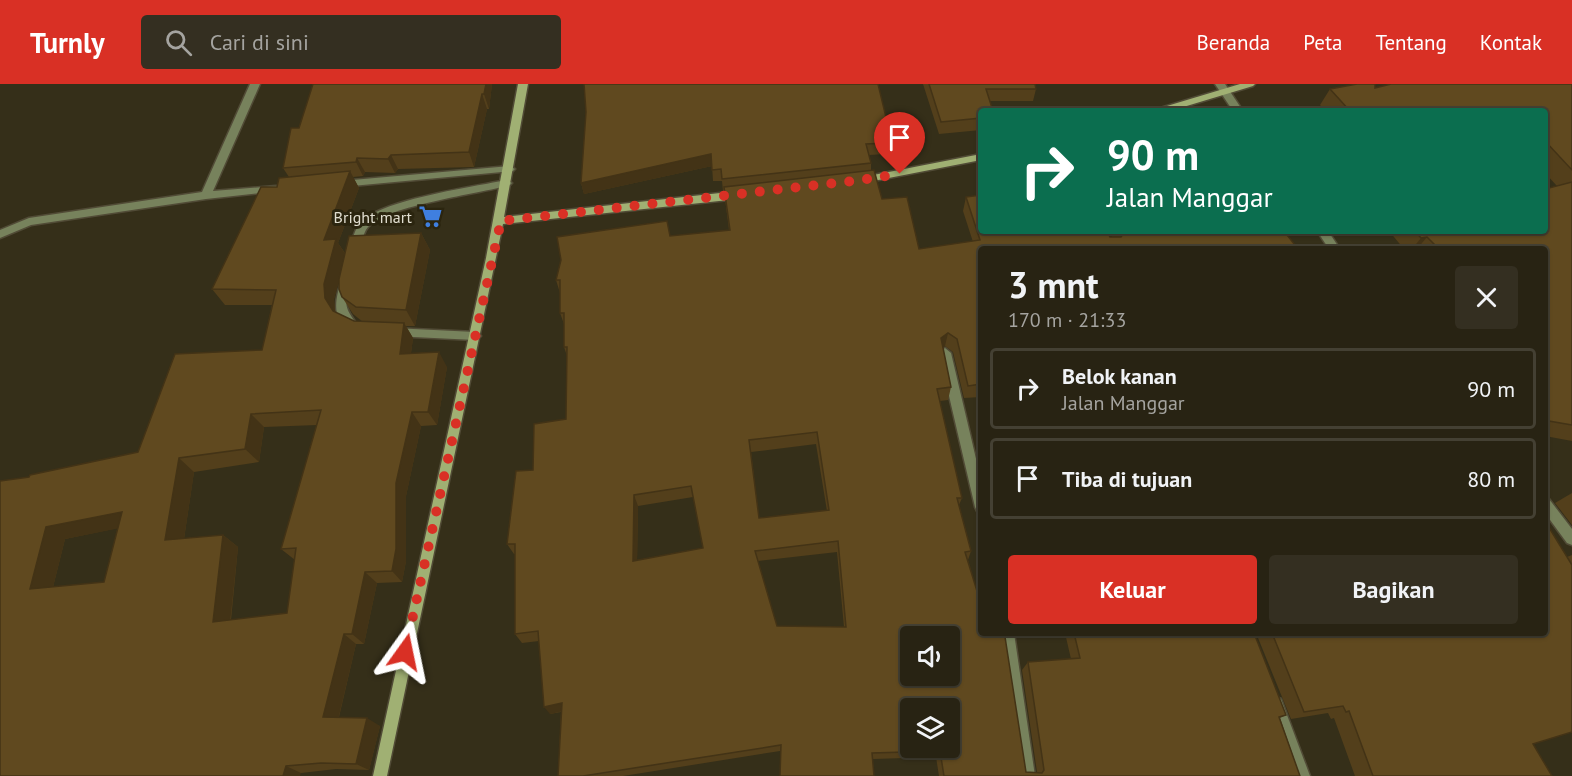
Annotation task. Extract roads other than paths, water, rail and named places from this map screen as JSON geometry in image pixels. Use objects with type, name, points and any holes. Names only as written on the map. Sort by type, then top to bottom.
[{"type":"main road","points":[[380,776],[409,631],[501,221],[523,84]]},
{"type":"main road","points":[[1169,108],[1222,88],[1250,84]]},
{"type":"main road","points":[[853,181],[978,159]]},
{"type":"main road","points":[[501,221],[746,194]]},
{"type":"street","points":[[206,195],[255,84]]},
{"type":"street","points":[[1222,88],[1236,108]]},
{"type":"street","points":[[335,184],[510,169]]},
{"type":"street","points":[[475,336],[370,331],[352,326],[344,318],[340,303],[363,226],[375,217],[398,208],[507,183]]},
{"type":"street","points":[[0,234],[29,222],[206,195],[288,188]]},
{"type":"street","points":[[945,353],[978,494]]},
{"type":"street","points":[[1548,507],[1572,539]]},
{"type":"street","points":[[1008,636],[1028,776]]},
{"type":"street","points":[[1269,687],[1303,776]]},
{"type":"place","name":"Bright mart","points":[[430,217]]}]
